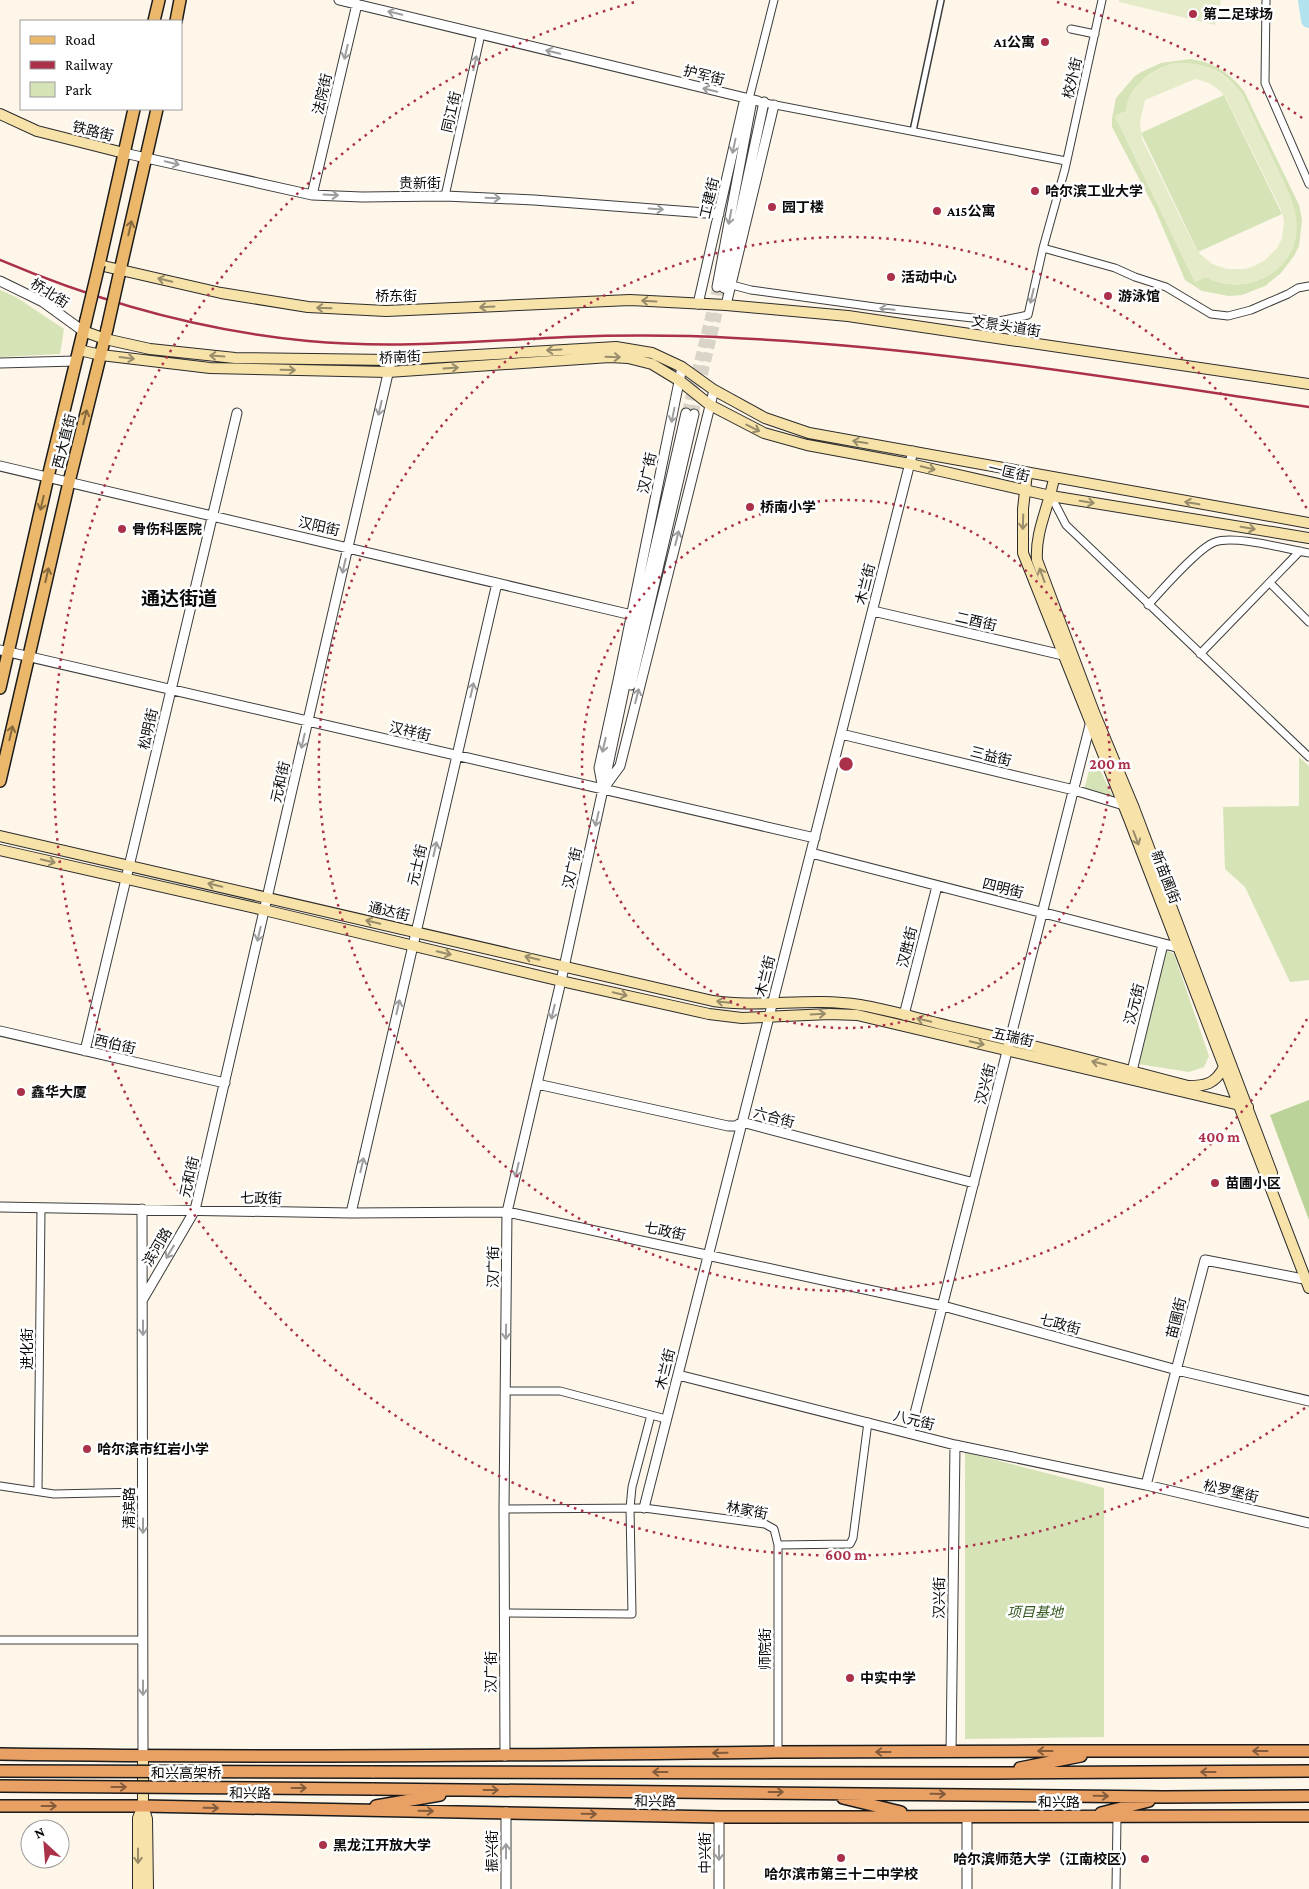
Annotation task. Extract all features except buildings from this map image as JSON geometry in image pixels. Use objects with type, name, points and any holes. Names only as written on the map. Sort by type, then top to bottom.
[{"type":"highway","points":[[994,1773],[1107,1751]]},
{"type":"highway","points":[[0,1754],[505,1756],[778,1752],[1309,1751]]},
{"type":"highway","points":[[372,1772],[460,1756]]},
{"type":"highway","name":"和兴高架桥","points":[[0,1771],[372,1772]]},
{"type":"highway","name":"和兴路","points":[[372,1772],[1309,1772]]},
{"type":"highway","name":"和兴高架桥","points":[[0,1786],[372,1789]]},
{"type":"highway","name":"和兴路","points":[[372,1789],[1164,1797],[1309,1796]]},
{"type":"highway","points":[[348,1810],[467,1790]]},
{"type":"highway","points":[[822,1793],[917,1816]]},
{"type":"highway","points":[[1083,1817],[1164,1797]]},
{"type":"highway","name":"和兴路","points":[[0,1806],[142,1806],[718,1817],[1309,1816]]},
{"type":"main road","points":[[154,20],[159,0]]},
{"type":"main road","points":[[176,20],[180,0]]},
{"type":"main road","name":"西大直街","points":[[0,688],[4,651],[48,477],[134,110]]},
{"type":"main road","name":"西大直街","points":[[0,781],[69,482],[106,334],[157,110]]},
{"type":"main road","name":"铁路街","points":[[0,114],[37,131],[124,152]]},
{"type":"main road","name":"桥东街","points":[[99,264],[119,272],[221,293],[308,308],[386,311],[630,300],[698,304]]},
{"type":"main road","name":"文景头道街","points":[[698,304],[848,316],[1309,384]]},
{"type":"main road","name":"桥南街","points":[[84,325],[150,349],[227,357],[391,360],[616,347],[652,353],[682,367],[714,390]]},
{"type":"main road","name":"桥南街","points":[[77,355],[101,355],[210,368],[388,372],[610,357],[628,358],[652,364],[680,381],[710,405]]},
{"type":"main road","name":"一匡街","points":[[714,390],[765,418],[809,433],[1309,524]]},
{"type":"main road","name":"一匡街","points":[[710,405],[764,434],[807,445],[910,464],[1051,496],[1309,538]]},
{"type":"main road","name":"新苗圃街","points":[[1027,473],[1022,533],[1024,553],[1134,808],[1224,1067],[1244,1106]]},
{"type":"main road","name":"新苗圃街","points":[[1054,478],[1051,496],[1038,534],[1037,560],[1090,724],[1183,949],[1244,1106],[1308,1280]]},
{"type":"main road","name":"通达街","points":[[0,836],[712,1001],[747,1004],[773,1002]]},
{"type":"main road","name":"通达街","points":[[0,850],[709,1014],[742,1018],[769,1017]]},
{"type":"main road","name":"五瑞街","points":[[773,1002],[847,1004],[904,1015],[1009,1045],[1244,1106]]},
{"type":"main road","name":"五瑞街","points":[[769,1017],[830,1014],[857,1015],[1132,1071],[1188,1086],[1202,1086],[1215,1080],[1224,1067]]},
{"type":"main road","name":"清滨路","points":[[138,1889],[138,1818],[142,1806],[142,1756]]},
{"type":"main road","name":"清滨路","points":[[142,1806],[147,1819],[148,1889]]},
{"type":"street","name":"护军街","points":[[339,0],[358,2],[481,34],[754,100],[1066,161]]},
{"type":"street","name":"工建街","points":[[726,305],[724,287],[754,100],[774,0]]},
{"type":"street","points":[[913,131],[941,0]]},
{"type":"street","name":"校外街","points":[[724,287],[998,321],[1028,315],[1066,161],[1095,34],[1100,0]]},
{"type":"street","points":[[1266,0],[1265,83],[1309,184]]},
{"type":"street","name":"法院街","points":[[312,195],[358,2]]},
{"type":"street","points":[[1071,29],[1095,34]]},
{"type":"street","name":"同江街","points":[[445,196],[481,34]]},
{"type":"street","name":"工建街","points":[[698,304],[720,214],[754,100]]},
{"type":"street","name":"工建街","points":[[724,287],[774,104]]},
{"type":"street","name":"贵新街","points":[[124,152],[312,195],[362,197],[445,196],[534,200],[720,214]]},
{"type":"street","points":[[1043,248],[1115,268],[1134,277],[1166,287],[1211,314],[1228,316],[1251,310],[1298,288],[1309,286]]},
{"type":"street","name":"桥北街","points":[[0,281],[84,325]]},
{"type":"street","points":[[0,363],[77,355]]},
{"type":"street","name":"元和街","points":[[195,1210],[391,360]]},
{"type":"street","name":"汉广街","points":[[603,789],[599,768],[682,367]]},
{"type":"street","name":"汉广街","points":[[603,789],[620,766],[714,390]]},
{"type":"street","name":"松明街","points":[[85,1051],[237,413]]},
{"type":"street","name":"汉广街","points":[[505,1756],[504,1510],[507,1212],[564,966],[641,609],[690,413]]},
{"type":"street","name":"木兰街","points":[[644,1508],[913,451]]},
{"type":"street","name":"汉阳街","points":[[0,466],[632,615]]},
{"type":"street","points":[[1051,496],[1066,525],[1309,756]]},
{"type":"street","points":[[1148,604],[1203,548],[1215,542],[1235,540],[1309,553]]},
{"type":"street","points":[[1200,654],[1300,551]]},
{"type":"street","name":"元士街","points":[[351,1213],[497,582]]},
{"type":"street","points":[[1270,583],[1309,622]]},
{"type":"street","name":"二酉街","points":[[872,611],[1069,656]]},
{"type":"street","name":"汉祥街","points":[[4,651],[815,838]]},
{"type":"street","name":"汉兴街","points":[[910,1433],[1094,712]]},
{"type":"street","name":"三益街","points":[[841,734],[1074,790],[1134,808]]},
{"type":"street","name":"四明街","points":[[811,854],[1183,949]]},
{"type":"street","name":"汉胜街","points":[[904,1015],[937,886]]},
{"type":"street","name":"汉元街","points":[[1132,1071],[1164,944]]},
{"type":"street","name":"西伯街","points":[[0,1031],[224,1083]]},
{"type":"street","name":"六合街","points":[[536,1084],[728,1126],[736,1126],[742,1122],[974,1183]]},
{"type":"street","name":"七政街","points":[[0,1207],[351,1213],[507,1212],[943,1306],[1177,1370],[1309,1401]]},
{"type":"street","name":"进化街","points":[[38,1490],[41,1208]]},
{"type":"street","name":"清滨路","points":[[142,1209],[142,1756]]},
{"type":"street","name":"滨河路","points":[[143,1299],[195,1210]]},
{"type":"street","name":"苗圃街","points":[[1146,1485],[1206,1260],[1308,1280]]},
{"type":"street","name":"八元街","points":[[678,1375],[955,1445],[1146,1485]]},
{"type":"street","points":[[505,1391],[560,1391],[666,1419]]},
{"type":"street","points":[[504,1613],[632,1614],[630,1508],[632,1487],[651,1415]]},
{"type":"street","points":[[778,1545],[850,1544],[853,1538],[868,1422]]},
{"type":"street","name":"汉兴街","points":[[951,1752],[955,1445]]},
{"type":"street","name":"松罗堡街","points":[[1146,1485],[1309,1523]]},
{"type":"street","points":[[0,1486],[38,1490],[54,1494],[143,1492]]},
{"type":"street","name":"林家街","points":[[504,1510],[644,1508],[765,1524],[774,1529],[778,1545]]},
{"type":"street","name":"师院街","points":[[778,1545],[778,1752]]},
{"type":"street","points":[[0,1640],[143,1640]]},
{"type":"street","name":"振兴街","points":[[506,1812],[506,1889]]},
{"type":"street","name":"中兴街","points":[[718,1817],[719,1889]]},
{"type":"street","points":[[967,1817],[967,1889]]},
{"type":"street","points":[[1116,1889],[1117,1817]]},
{"type":"green space","name":"第二足球场","points":[[1119,0],[1221,0],[1215,25],[1119,2]]},
{"type":"green space","points":[[1190,59],[1198,60],[1220,69],[1238,84],[1244,91],[1299,205],[1302,220],[1299,246],[1281,273],[1265,286],[1242,295],[1229,296],[1202,291],[1185,280],[1155,209],[1112,127],[1116,98],[1135,76],[1161,63]],"holes":[[[1175,63],[1213,69],[1227,78],[1242,94],[1290,197],[1296,223],[1296,235],[1292,248],[1285,260],[1271,274],[1250,283],[1228,284],[1206,277],[1195,282],[1115,116],[1126,111],[1134,93],[1143,80],[1156,71]]]},
{"type":"green space","points":[[1175,63],[1195,64],[1213,70],[1221,74],[1242,94],[1290,196],[1296,220],[1297,233],[1294,245],[1288,257],[1278,269],[1250,283],[1228,284],[1206,277],[1195,282],[1115,116],[1126,111],[1127,102],[1136,86],[1150,74]],"holes":[[[1195,79],[1213,85],[1226,98],[1281,210],[1284,220],[1282,239],[1277,248],[1264,261],[1245,269],[1227,269],[1212,264],[1199,253],[1142,139],[1140,122],[1145,100]]]},
{"type":"green space","points":[[1224,95],[1282,214],[1198,252],[1141,133]]},
{"type":"green space","points":[[0,290],[16,297],[64,329],[60,354],[0,357]]},
{"type":"green space","points":[[1093,755],[1114,799],[1084,790]]},
{"type":"green space","points":[[1299,757],[1309,766],[1309,980],[1290,982],[1245,887],[1225,869],[1223,807],[1299,806]]},
{"type":"green space","points":[[1166,950],[1174,954],[1209,1056],[1204,1067],[1189,1072],[1138,1064]]},
{"type":"green space","points":[[1309,1100],[1309,1220],[1270,1115]]},
{"type":"green space","name":"项目基地","points":[[965,1452],[1104,1488],[1104,1737],[965,1739]]},
{"type":"waterway","points":[[1306,0],[1309,20]]},
{"type":"tunnel","points":[[686,413],[717,287]]},
{"type":"tunnel","points":[[694,414],[724,288]]},
{"type":"railway","points":[[0,260],[75,289],[151,312],[229,330],[308,341],[405,344],[567,337],[651,336],[806,342],[1022,365],[1309,407]]},
{"type":"place","name":"第二足球场","points":[[1193,14]]},
{"type":"place","name":"A1公寓","points":[[1045,42]]},
{"type":"place","name":"哈尔滨工业大学","points":[[1035,191]]},
{"type":"place","name":"园丁楼","points":[[772,207]]},
{"type":"place","name":"A15公寓","points":[[937,211]]},
{"type":"place","name":"活动中心","points":[[891,277]]},
{"type":"place","name":"游泳馆","points":[[1108,296]]},
{"type":"place","name":"桥南小学","points":[[750,507]]},
{"type":"place","name":"骨伤科医院","points":[[122,529]]},
{"type":"place","name":"鑫华大厦","points":[[21,1092]]},
{"type":"place","name":"苗圃小区","points":[[1215,1183]]},
{"type":"place","name":"哈尔滨市红岩小学","points":[[87,1449]]},
{"type":"place","name":"中实中学","points":[[850,1678]]},
{"type":"place","name":"黑龙江开放大学","points":[[323,1845]]},
{"type":"place","name":"哈尔滨市第三十二中学校","points":[[841,1858]]},
{"type":"place","name":"哈尔滨师范大学（江南校区）","points":[[1145,1859]]},
{"type":"district","name":"通达街道","points":[[179,598]]}]
